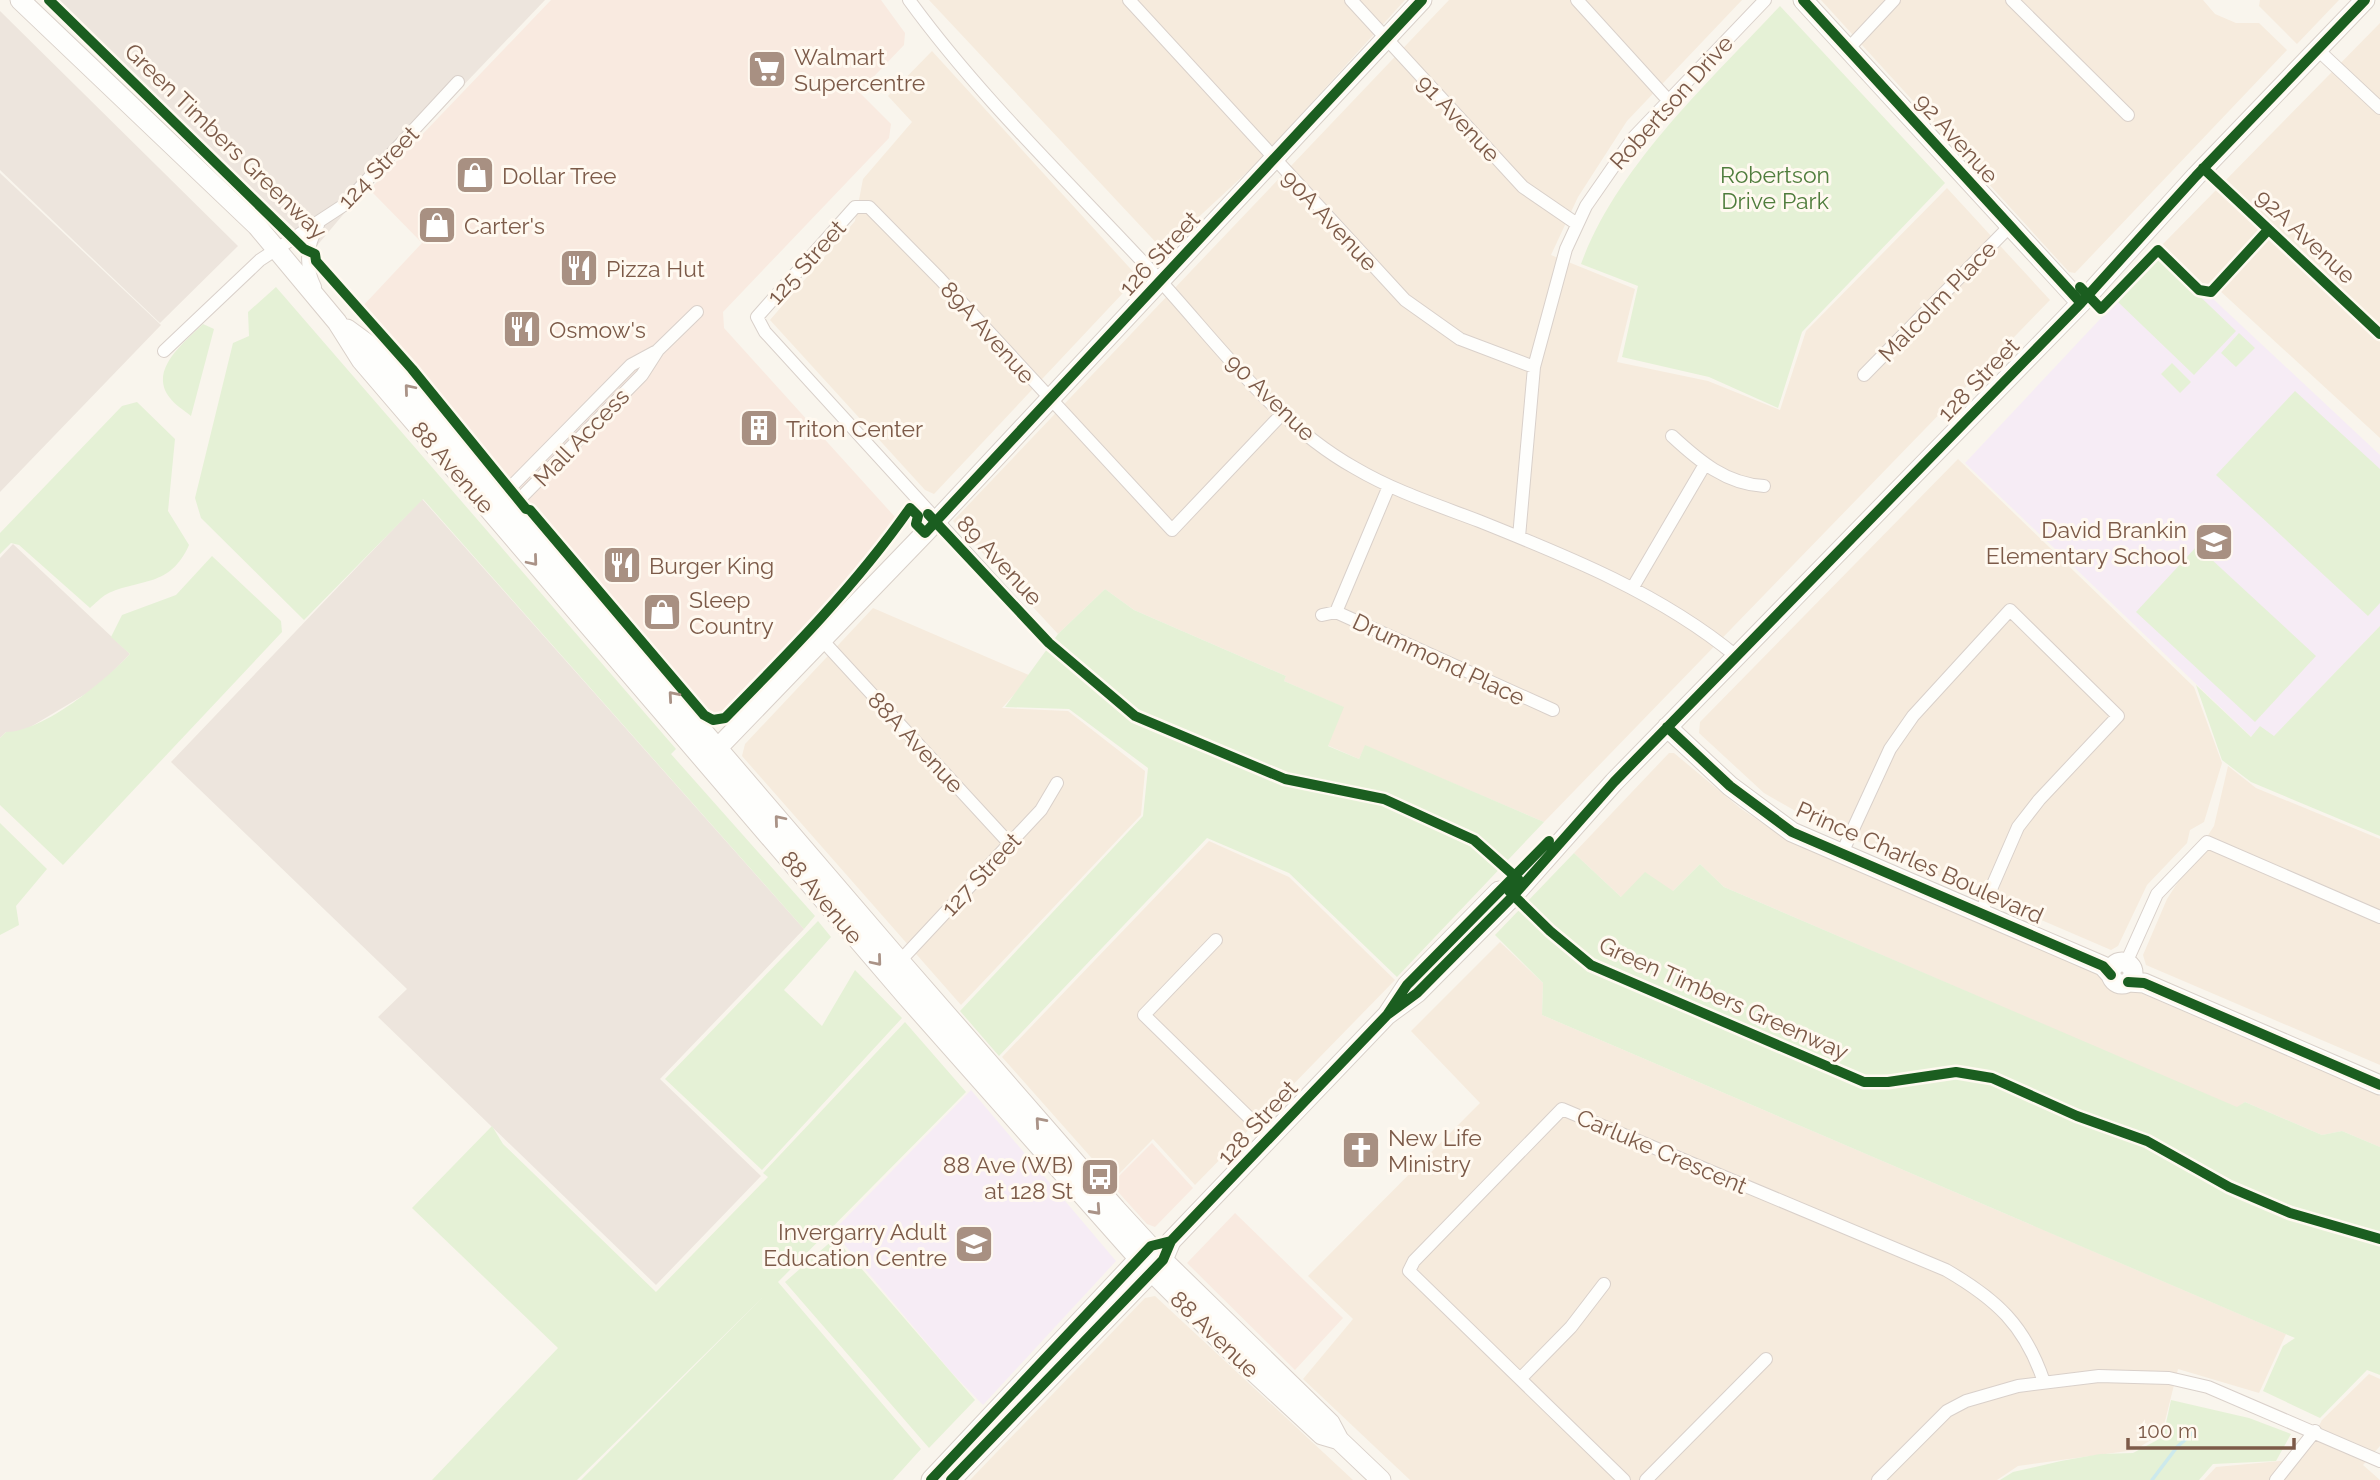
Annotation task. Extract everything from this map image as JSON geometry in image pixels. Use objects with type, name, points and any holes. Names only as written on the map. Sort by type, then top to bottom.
[{"type":"main road","name":"88 Avenue","points":[[20,0],[257,226],[332,316],[361,360],[500,508],[712,754],[900,961],[1151,1259]]},
{"type":"main road","name":"126 Street","points":[[712,754],[936,522],[1422,0]]},
{"type":"main road","name":"92 Avenue","points":[[1803,0],[2081,303]]},
{"type":"main road","name":"128 Street","points":[[1151,1259],[1387,1015],[1417,993],[1487,922],[1614,782],[2081,303],[2203,168],[2365,0]]},
{"type":"main road","name":"Prince Charles Boulevard","points":[[1667,727],[1745,799],[1792,832],[2123,972],[2380,1085]]},
{"type":"main road","name":"88 Avenue","points":[[712,754],[906,996],[1151,1259],[1329,1423],[1339,1440],[1381,1480]]},
{"type":"main road","points":[[931,1480],[1151,1259]]},
{"type":"main road","points":[[951,1480],[1151,1259]]},
{"type":"street","name":"90 Avenue","points":[[909,0],[950,56],[1282,414],[1353,468],[1389,486],[1519,537],[1633,587],[1699,628],[1736,656]]},
{"type":"street","name":"90A Avenue","points":[[1129,0],[1405,300],[1425,317],[1482,350],[1534,367]]},
{"type":"street","name":"91 Avenue","points":[[1351,0],[1523,187],[1577,224]]},
{"type":"street","points":[[1577,0],[1668,100]]},
{"type":"street","name":"Robertson Drive","points":[[1519,537],[1534,367],[1566,249],[1577,224],[1617,158],[1668,100],[1765,0]]},
{"type":"street","points":[[1848,49],[1895,0]]},
{"type":"street","points":[[2012,0],[2128,115]]},
{"type":"street","points":[[2318,50],[2380,108]]},
{"type":"street","name":"124 Street","points":[[164,351],[235,281],[275,247],[318,225],[344,205],[458,82]]},
{"type":"street","name":"92A Avenue","points":[[2203,168],[2380,334]]},
{"type":"street","name":"125 Street","points":[[757,317],[855,207]]},
{"type":"street","name":"89A Avenue","points":[[855,207],[869,207],[940,279],[1171,530],[1282,414]]},
{"type":"street","points":[[318,225],[308,251],[307,272],[332,316]]},
{"type":"street","name":"Malcolm Place","points":[[1864,374],[2009,227]]},
{"type":"street","name":"Mall Access","points":[[500,508],[631,365],[658,350],[697,312]]},
{"type":"street","name":"89 Avenue","points":[[757,317],[765,332],[1049,643]]},
{"type":"street","points":[[1672,436],[1704,466],[1743,485],[1764,486]]},
{"type":"street","points":[[1633,587],[1704,466]]},
{"type":"street","name":"Drummond Place","points":[[1389,486],[1336,612],[1553,710]]},
{"type":"street","points":[[1842,853],[1890,749],[1905,727],[1932,692],[2010,610],[2118,716],[2039,800],[2018,827],[1981,912]]},
{"type":"street","points":[[1322,615],[1336,612]]},
{"type":"street","name":"88A Avenue","points":[[823,641],[1009,844]]},
{"type":"street","name":"127 Street","points":[[900,961],[1041,810],[1057,783]]},
{"type":"street","points":[[2123,972],[2157,894],[2207,842],[2380,917]]},
{"type":"street","points":[[1216,940],[1144,1015],[1270,1138]]},
{"type":"street","name":"Carluke Crescent","points":[[1624,1480],[1409,1270],[1414,1261],[1562,1110],[1946,1269],[1984,1293],[2010,1316],[2035,1354],[2044,1382]]},
{"type":"street","points":[[1521,1378],[1571,1327],[1604,1284]]},
{"type":"street","points":[[1646,1480],[1766,1359]]},
{"type":"street","points":[[1878,1480],[1947,1411],[1986,1393],[2044,1382],[2099,1376],[2169,1378],[2208,1387],[2380,1461]]},
{"type":"street","points":[[2276,1480],[2315,1431]]},
{"type":"shaded area","points":[[52,0],[545,0],[368,185],[315,248]]},
{"type":"shaded area","points":[[551,0],[881,0],[905,33],[904,45],[859,92],[891,124],[889,138],[723,312],[724,328],[895,517],[883,544],[725,715],[717,717],[710,714],[361,308],[422,243],[372,192],[374,185]]},
{"type":"shaded area","points":[[929,0],[1405,0],[1257,163],[1163,250]]},
{"type":"shaded area","points":[[1449,0],[1742,0],[1627,121],[1578,197],[1551,255],[1635,289],[1617,362],[1708,381],[1780,410],[1806,331],[1947,188],[2050,300],[1544,822],[1365,746],[1359,759],[1327,745],[1343,707],[1284,681],[1286,676],[1134,610],[1105,589],[1058,634],[953,521]]},
{"type":"shaded area","points":[[1821,0],[2203,0],[2215,14],[2236,23],[2259,23],[2287,50],[2075,273],[2069,272]]},
{"type":"shaded area","points":[[2260,0],[2339,0],[2297,44],[2259,6]]},
{"type":"shaded area","points":[[0,11],[238,246],[160,323],[0,170]]},
{"type":"shaded area","points":[[2380,23],[2380,438],[2218,289],[2204,286],[2162,245]]},
{"type":"shaded area","points":[[932,51],[1138,277],[934,494],[925,490],[770,320],[855,221],[863,179],[912,122],[888,96]]},
{"type":"shaded area","points":[[0,173],[161,325],[0,492]]},
{"type":"shaded area","name":"David Brankin Elementary School","points":[[2163,252],[2380,455],[2380,626],[2263,748],[1965,463]]},
{"type":"shaded area","points":[[1958,459],[2194,687],[2222,763],[2204,822],[2190,830],[2187,843],[2147,885],[2118,946],[2111,950],[1820,825],[1764,793],[1699,733],[1700,722]]},
{"type":"shaded area","points":[[422,499],[804,929],[660,1079],[761,1176],[656,1285],[378,1017],[407,989],[171,762]]},
{"type":"shaded area","points":[[13,544],[130,654],[99,686],[22,732],[6,732],[0,738],[0,558]]},
{"type":"shaded area","points":[[873,608],[1031,676],[1002,708],[1068,711],[1145,771],[1141,815],[961,1005],[742,756],[745,744]]},
{"type":"shaded area","points":[[1669,753],[1674,753],[1740,808],[1788,840],[2091,970],[2115,987],[2136,991],[2380,1096],[2380,1147],[2342,1131],[2322,1135],[2245,1102],[2237,1108],[1724,887],[1700,864],[1673,891],[1621,897],[1574,853]]},
{"type":"shaded area","points":[[2228,766],[2256,788],[2380,839],[2380,1065],[2146,965],[2143,955],[2167,899],[2214,826]]},
{"type":"shaded area","points":[[1209,841],[1289,877],[1395,980],[1195,1185],[1153,1139],[1112,1181],[1002,1057]]},
{"type":"shaded area","points":[[1500,942],[1543,983],[1542,1015],[2286,1334],[2259,1393],[2178,1369],[2162,1433],[2135,1450],[2018,1466],[1997,1480],[1410,1480],[1303,1379],[1353,1319],[1308,1276],[1480,1103],[1411,1031]]},
{"type":"shaded area","name":"Invergarry Adult Education Centre","points":[[971,1090],[1116,1261],[983,1405],[952,1373],[833,1231]]},
{"type":"shaded area","points":[[1152,1143],[1193,1188],[1155,1227],[1147,1224],[1111,1184]]},
{"type":"shaded area","points":[[1235,1213],[1343,1318],[1295,1370],[1187,1263]]},
{"type":"shaded area","points":[[1155,1296],[1353,1480],[970,1480],[1145,1298]]},
{"type":"shaded area","points":[[2369,1374],[2380,1379],[2380,1446],[2363,1465],[2380,1480],[2204,1480],[2216,1467],[2302,1459],[2322,1420]]},
{"type":"green space","name":"Robertson Drive Park","points":[[1780,6],[1945,183],[1802,332],[1778,408],[1709,377],[1622,357],[1638,286],[1581,264],[1617,193],[1641,159],[1696,95]]},
{"type":"green space","points":[[2160,258],[2236,331],[2194,375],[2118,302]]},
{"type":"green space","points":[[276,287],[676,749],[671,754],[815,916],[804,929],[423,499],[304,620],[201,518],[195,498],[233,343],[249,336],[248,312]]},
{"type":"green space","points":[[203,324],[214,329],[191,416],[170,398],[164,387],[163,377],[172,357]]},
{"type":"green space","points":[[2239,333],[2255,348],[2236,367],[2221,353]]},
{"type":"green space","points":[[2172,363],[2191,382],[2180,393],[2161,374]]},
{"type":"green space","points":[[2295,391],[2380,469],[2380,603],[2368,616],[2216,475]]},
{"type":"green space","points":[[137,402],[175,439],[168,511],[189,545],[173,569],[153,580],[107,594],[90,608],[19,545],[11,543],[0,554],[0,533],[122,406]]},
{"type":"green space","points":[[2197,546],[2316,656],[2255,722],[2136,612]]},
{"type":"green space","points":[[212,556],[281,621],[282,632],[63,865],[0,805],[0,738],[6,732],[37,724],[90,691],[130,654],[111,637],[122,615],[176,595]]},
{"type":"green space","points":[[1105,589],[1134,610],[1286,676],[1284,681],[1344,707],[1328,746],[1359,759],[1365,745],[1544,822],[1397,977],[1289,873],[1207,838],[999,1056],[960,1011],[1143,816],[1148,768],[1069,709],[1005,707],[1058,634]]},
{"type":"green space","points":[[2380,626],[2380,836],[2251,782],[2222,760],[2196,685],[2251,737],[2260,726],[2274,736]]},
{"type":"green space","points":[[0,823],[47,869],[16,906],[19,925],[0,935]]},
{"type":"green space","points":[[1574,853],[1621,897],[1645,872],[1673,891],[1700,864],[1724,887],[2237,1107],[2245,1102],[2322,1135],[2342,1131],[2380,1147],[2380,1375],[2367,1370],[2320,1418],[2263,1391],[2283,1346],[2295,1338],[1542,1015],[1543,983],[1495,935]]},
{"type":"green space","points":[[818,921],[831,937],[784,990],[822,1026],[855,970],[902,1018],[762,1170],[665,1079]]},
{"type":"green space","points":[[905,1022],[966,1092],[778,1282],[921,1449],[893,1480],[581,1480],[763,1297],[577,1480],[432,1480],[558,1348],[412,1208],[492,1126],[503,1144],[656,1292],[768,1177],[763,1173]]},
{"type":"green space","points":[[835,1238],[975,1400],[929,1448],[785,1282]]},
{"type":"green space","points":[[2171,1400],[2249,1418],[2291,1434],[2276,1461],[2213,1464],[2199,1480],[2000,1480],[2013,1472],[2061,1461],[2100,1454],[2133,1453],[2163,1437]]},
{"type":"waterway","points":[[2152,1480],[2177,1447],[2195,1431]]},
{"type":"cycle path","name":"Green Timbers Greenway","points":[[49,0],[304,249],[315,254],[316,261],[412,369],[526,509],[530,510],[704,715],[713,720],[725,718],[798,643],[868,564],[910,508],[918,516],[916,524],[925,533],[1422,0]]},
{"type":"cycle path","points":[[1803,0],[2081,303]]},
{"type":"cycle path","points":[[1387,1015],[1417,993],[1514,895],[1614,782],[2081,303],[2196,176],[2365,0]]},
{"type":"cycle path","points":[[2203,168],[2380,334]]},
{"type":"cycle path","points":[[2080,287],[2101,309],[2158,250],[2199,290],[2211,292],[2268,230]]},
{"type":"cycle path","name":"Green Timbers Greenway","points":[[928,514],[1049,643],[1135,716],[1285,779],[1384,799],[1474,840],[1518,879],[1509,891],[1550,931],[1591,965],[1864,1082],[1888,1082],[1956,1072],[1992,1078],[2077,1116],[2147,1141],[2229,1187],[2290,1213],[2380,1239]]},
{"type":"cycle path","points":[[1667,727],[1730,786],[1792,832],[2103,966],[2111,975]]},
{"type":"cycle path","points":[[951,1480],[1163,1260],[1171,1241],[1387,1015],[1407,985],[1549,841]]},
{"type":"cycle path","points":[[2128,982],[2144,983],[2380,1085]]},
{"type":"cycle path","points":[[931,1480],[1151,1246],[1171,1241]]},
{"type":"place","name":"Walmart Supercentre","points":[[767,69]]},
{"type":"place","name":"Dollar Tree","points":[[475,175]]},
{"type":"place","name":"Carter's","points":[[437,225]]},
{"type":"place","name":"Pizza Hut","points":[[579,268]]},
{"type":"place","name":"Osmow's","points":[[522,329]]},
{"type":"place","name":"Triton Center","points":[[759,428]]},
{"type":"place","name":"David Brankin Elementary School","points":[[2214,542]]},
{"type":"place","name":"Burger King","points":[[622,565]]},
{"type":"place","name":"Sleep Country","points":[[662,612]]},
{"type":"place","name":"New Life Ministry","points":[[1361,1150]]},
{"type":"place","name":"88 Ave (WB) at 128 St","points":[[1100,1177]]},
{"type":"place","name":"Invergarry Adult Education Centre","points":[[974,1244]]}]
